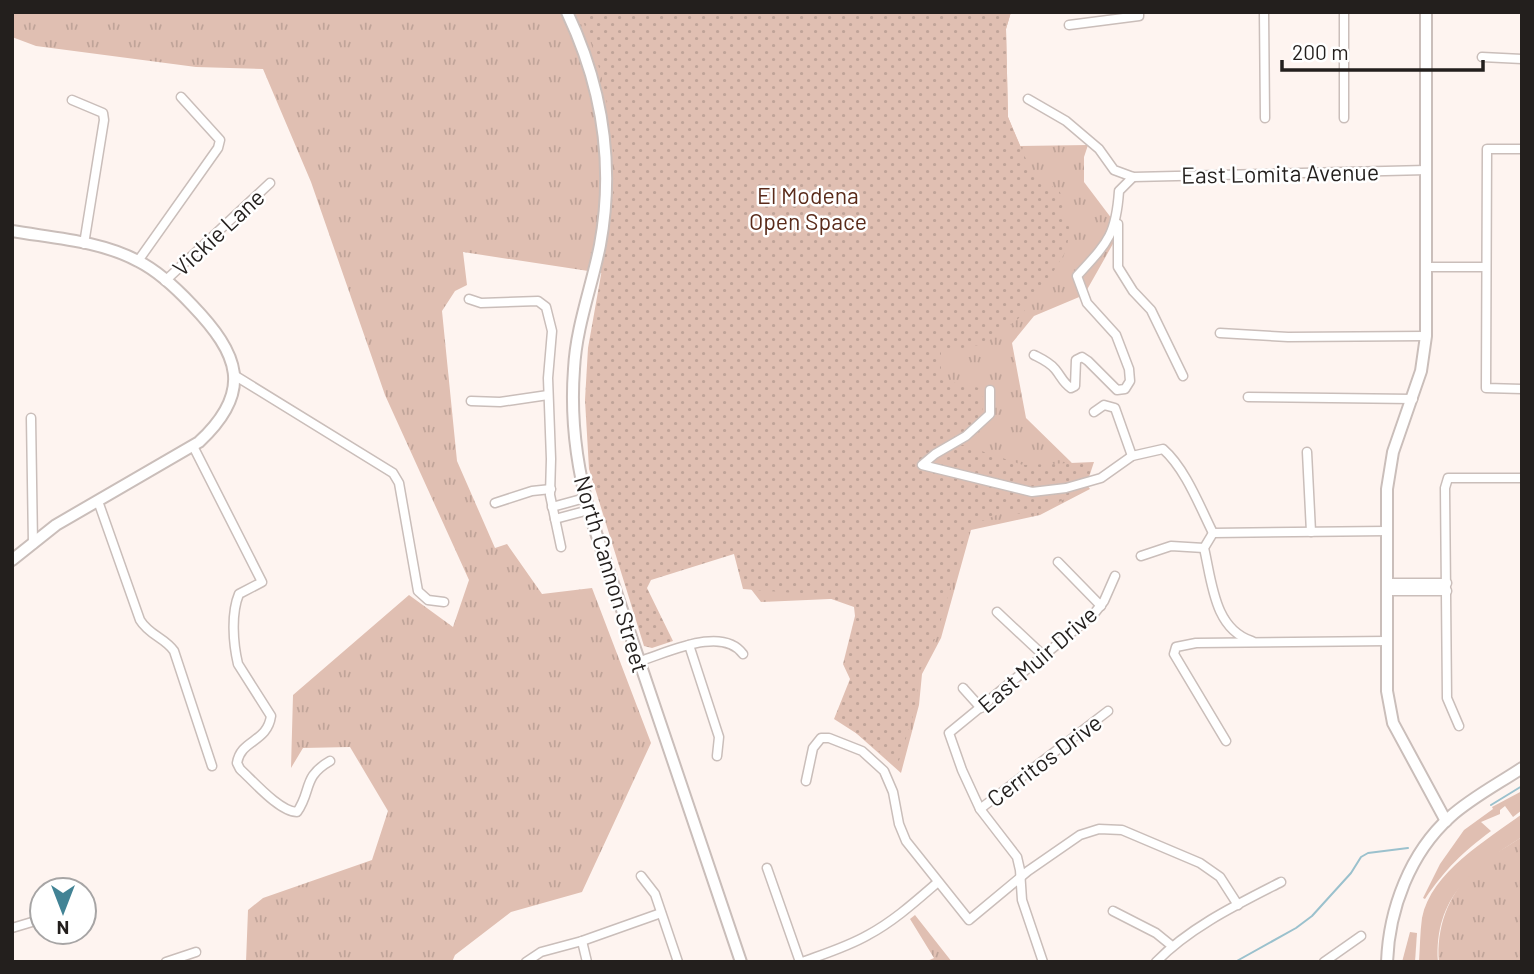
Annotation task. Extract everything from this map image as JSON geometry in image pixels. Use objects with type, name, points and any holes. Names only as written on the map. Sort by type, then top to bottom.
[{"type":"street","name":"North Cannon Street","points":[[567,12],[592,71],[606,149],[603,226],[578,336],[574,368],[573,427],[587,504],[741,962]]},
{"type":"street","points":[[1069,25],[1139,16],[1139,12]]},
{"type":"street","points":[[1264,12],[1265,118]]},
{"type":"street","points":[[1344,118],[1345,12]]},
{"type":"street","points":[[1426,12],[1426,336],[1421,371],[1393,452],[1387,489],[1387,691],[1393,723],[1446,821]]},
{"type":"street","points":[[1482,57],[1522,60]]},
{"type":"street","points":[[138,261],[218,148],[220,140],[181,97]]},
{"type":"street","points":[[1028,99],[1066,121],[1099,149],[1114,170],[1133,177],[1119,191],[1118,268],[1133,291],[1152,310],[1183,376]]},
{"type":"street","points":[[72,100],[98,109],[103,113],[104,120],[84,244]]},
{"type":"street","points":[[1522,149],[1487,149],[1485,267],[1486,388],[1522,388]]},
{"type":"street","name":"East Lomita Avenue","points":[[1133,177],[1427,170]]},
{"type":"street","name":"Vickie Lane","points":[[165,281],[270,183]]},
{"type":"street","points":[[1034,355],[1045,360],[1071,388],[1077,382],[1076,360],[1082,357],[1117,390],[1125,389],[1130,381],[1129,369],[1116,335],[1087,303],[1077,276],[1108,242],[1117,217]]},
{"type":"street","points":[[12,230],[84,244],[138,261],[165,281],[215,329],[227,348],[234,375],[231,397],[212,430],[192,446],[57,526],[12,560]]},
{"type":"street","points":[[1426,267],[1485,267]]},
{"type":"street","points":[[469,299],[481,303],[542,303],[548,309],[552,331],[548,395],[551,489],[561,547]]},
{"type":"street","points":[[1220,333],[1288,337],[1426,336]]},
{"type":"street","points":[[234,375],[382,465],[397,479],[418,591],[428,600],[444,603]]},
{"type":"street","points":[[990,390],[990,414],[966,436],[922,465],[1032,492],[1066,488],[1101,478],[1132,456],[1163,449],[1170,455],[1195,495],[1213,533]]},
{"type":"street","points":[[471,401],[500,402],[548,395]]},
{"type":"street","points":[[1248,397],[1413,399]]},
{"type":"street","points":[[1094,412],[1104,405],[1115,408],[1132,456]]},
{"type":"street","points":[[30,418],[33,544]]},
{"type":"street","points":[[192,446],[262,582],[239,594],[234,605],[236,656],[238,664],[271,716],[267,732],[243,748],[237,763],[240,769],[281,806],[289,812],[297,812],[309,780],[320,766],[330,761]]},
{"type":"street","points":[[1307,452],[1311,532]]},
{"type":"street","points":[[1460,726],[1447,698],[1445,488],[1448,478],[1522,478]]},
{"type":"street","points":[[495,503],[533,491],[551,489]]},
{"type":"street","points":[[98,501],[141,620],[149,632],[170,645],[174,651],[212,766]]},
{"type":"street","points":[[552,507],[587,504]]},
{"type":"street","points":[[555,519],[587,504]]},
{"type":"street","points":[[1213,533],[1387,531]]},
{"type":"street","points":[[1213,533],[1204,548],[1220,614],[1234,633],[1255,642]]},
{"type":"street","points":[[1141,556],[1171,546],[1204,548]]},
{"type":"street","points":[[1058,562],[1101,606]]},
{"type":"street","name":"East Muir Drive","points":[[980,808],[962,770],[949,733],[1075,631],[1101,606],[1115,576]]},
{"type":"street","points":[[1387,587],[1447,587]]},
{"type":"street","points":[[997,612],[1044,656]]},
{"type":"street","points":[[639,661],[710,640],[726,641],[737,646],[743,654]]},
{"type":"street","points":[[1226,741],[1174,654],[1173,650],[1177,646],[1196,643],[1387,641]]},
{"type":"street","points":[[689,645],[719,737],[717,756]]},
{"type":"street","points":[[963,688],[981,708]]},
{"type":"street","name":"Cerritos Drive","points":[[980,808],[1108,711]]},
{"type":"street","points":[[806,780],[813,748],[821,738],[829,738],[862,751],[884,771],[893,792],[899,824],[906,841],[969,920],[1020,877],[1080,835],[1099,829],[1122,830],[1200,863],[1220,877],[1238,905]]},
{"type":"street","points":[[1387,962],[1389,931],[1398,899],[1418,855],[1457,811],[1522,768]]},
{"type":"street","points":[[980,808],[1013,850],[1020,865],[1023,900],[1043,962]]},
{"type":"street","points":[[767,867],[801,962],[842,948],[868,935],[938,882]]},
{"type":"street","points":[[641,876],[655,894],[678,962]]},
{"type":"street","points":[[1156,962],[1172,946],[1281,882]]},
{"type":"street","points":[[1113,911],[1156,933],[1172,946]]},
{"type":"street","points":[[526,962],[541,952],[582,941],[662,913]]},
{"type":"street","points":[[1324,962],[1361,936]]},
{"type":"street","points":[[582,941],[587,962]]},
{"type":"street","points":[[166,962],[196,952]]},
{"type":"green space","points":[[12,12],[1011,12],[1006,29],[1008,117],[1020,146],[1088,145],[1084,157],[1084,182],[1112,219],[1114,242],[1084,295],[1034,316],[1012,343],[1026,418],[1071,462],[1090,489],[1040,515],[971,530],[941,638],[922,674],[919,705],[901,773],[847,725],[875,597],[761,602],[740,575],[735,542],[608,274],[463,252],[467,285],[455,291],[442,311],[457,461],[495,548],[507,544],[542,594],[592,588],[651,743],[582,892],[511,912],[455,955],[452,962],[246,962],[248,910],[263,898],[372,860],[388,811],[350,747],[303,748],[291,768],[293,695],[409,595],[453,627],[469,580],[385,395],[311,182],[263,69],[196,67],[36,46],[12,37]]},
{"type":"green space","name":"El Modena Open Space","points":[[579,12],[1011,12],[1006,29],[1008,117],[1031,171],[1060,192],[1070,230],[1066,251],[1047,282],[1018,319],[984,344],[941,352],[941,380],[980,388],[983,398],[978,420],[951,441],[1023,465],[1094,462],[1085,489],[1031,516],[1006,511],[968,527],[936,637],[918,675],[917,703],[897,767],[859,735],[834,719],[850,679],[843,664],[855,616],[854,607],[820,595],[743,589],[734,554],[651,580],[647,588],[673,641],[652,648],[644,646],[589,469],[585,400],[588,348],[610,224],[615,172],[603,82],[592,43]]},
{"type":"green space","points":[[1522,791],[1522,810],[1513,817],[1505,806],[1500,810],[1500,814],[1481,822],[1491,831],[1455,862],[1425,899],[1423,898],[1440,864],[1464,830],[1493,809],[1492,807]]},
{"type":"green space","points":[[1522,814],[1522,837],[1473,873],[1450,902],[1438,939],[1438,962],[1419,962],[1422,918],[1427,901],[1436,886],[1477,846]]},
{"type":"green space","points":[[1522,837],[1522,962],[1439,962],[1442,925],[1456,891],[1477,867]]},
{"type":"green space","points":[[915,915],[952,962],[925,962],[934,958],[910,919]]},
{"type":"green space","points":[[1410,932],[1417,933],[1415,962],[1402,962]]},
{"type":"waterway","points":[[1491,805],[1522,786]]},
{"type":"waterway","points":[[1235,962],[1312,916],[1351,873],[1361,857],[1368,853],[1408,848]]}]
